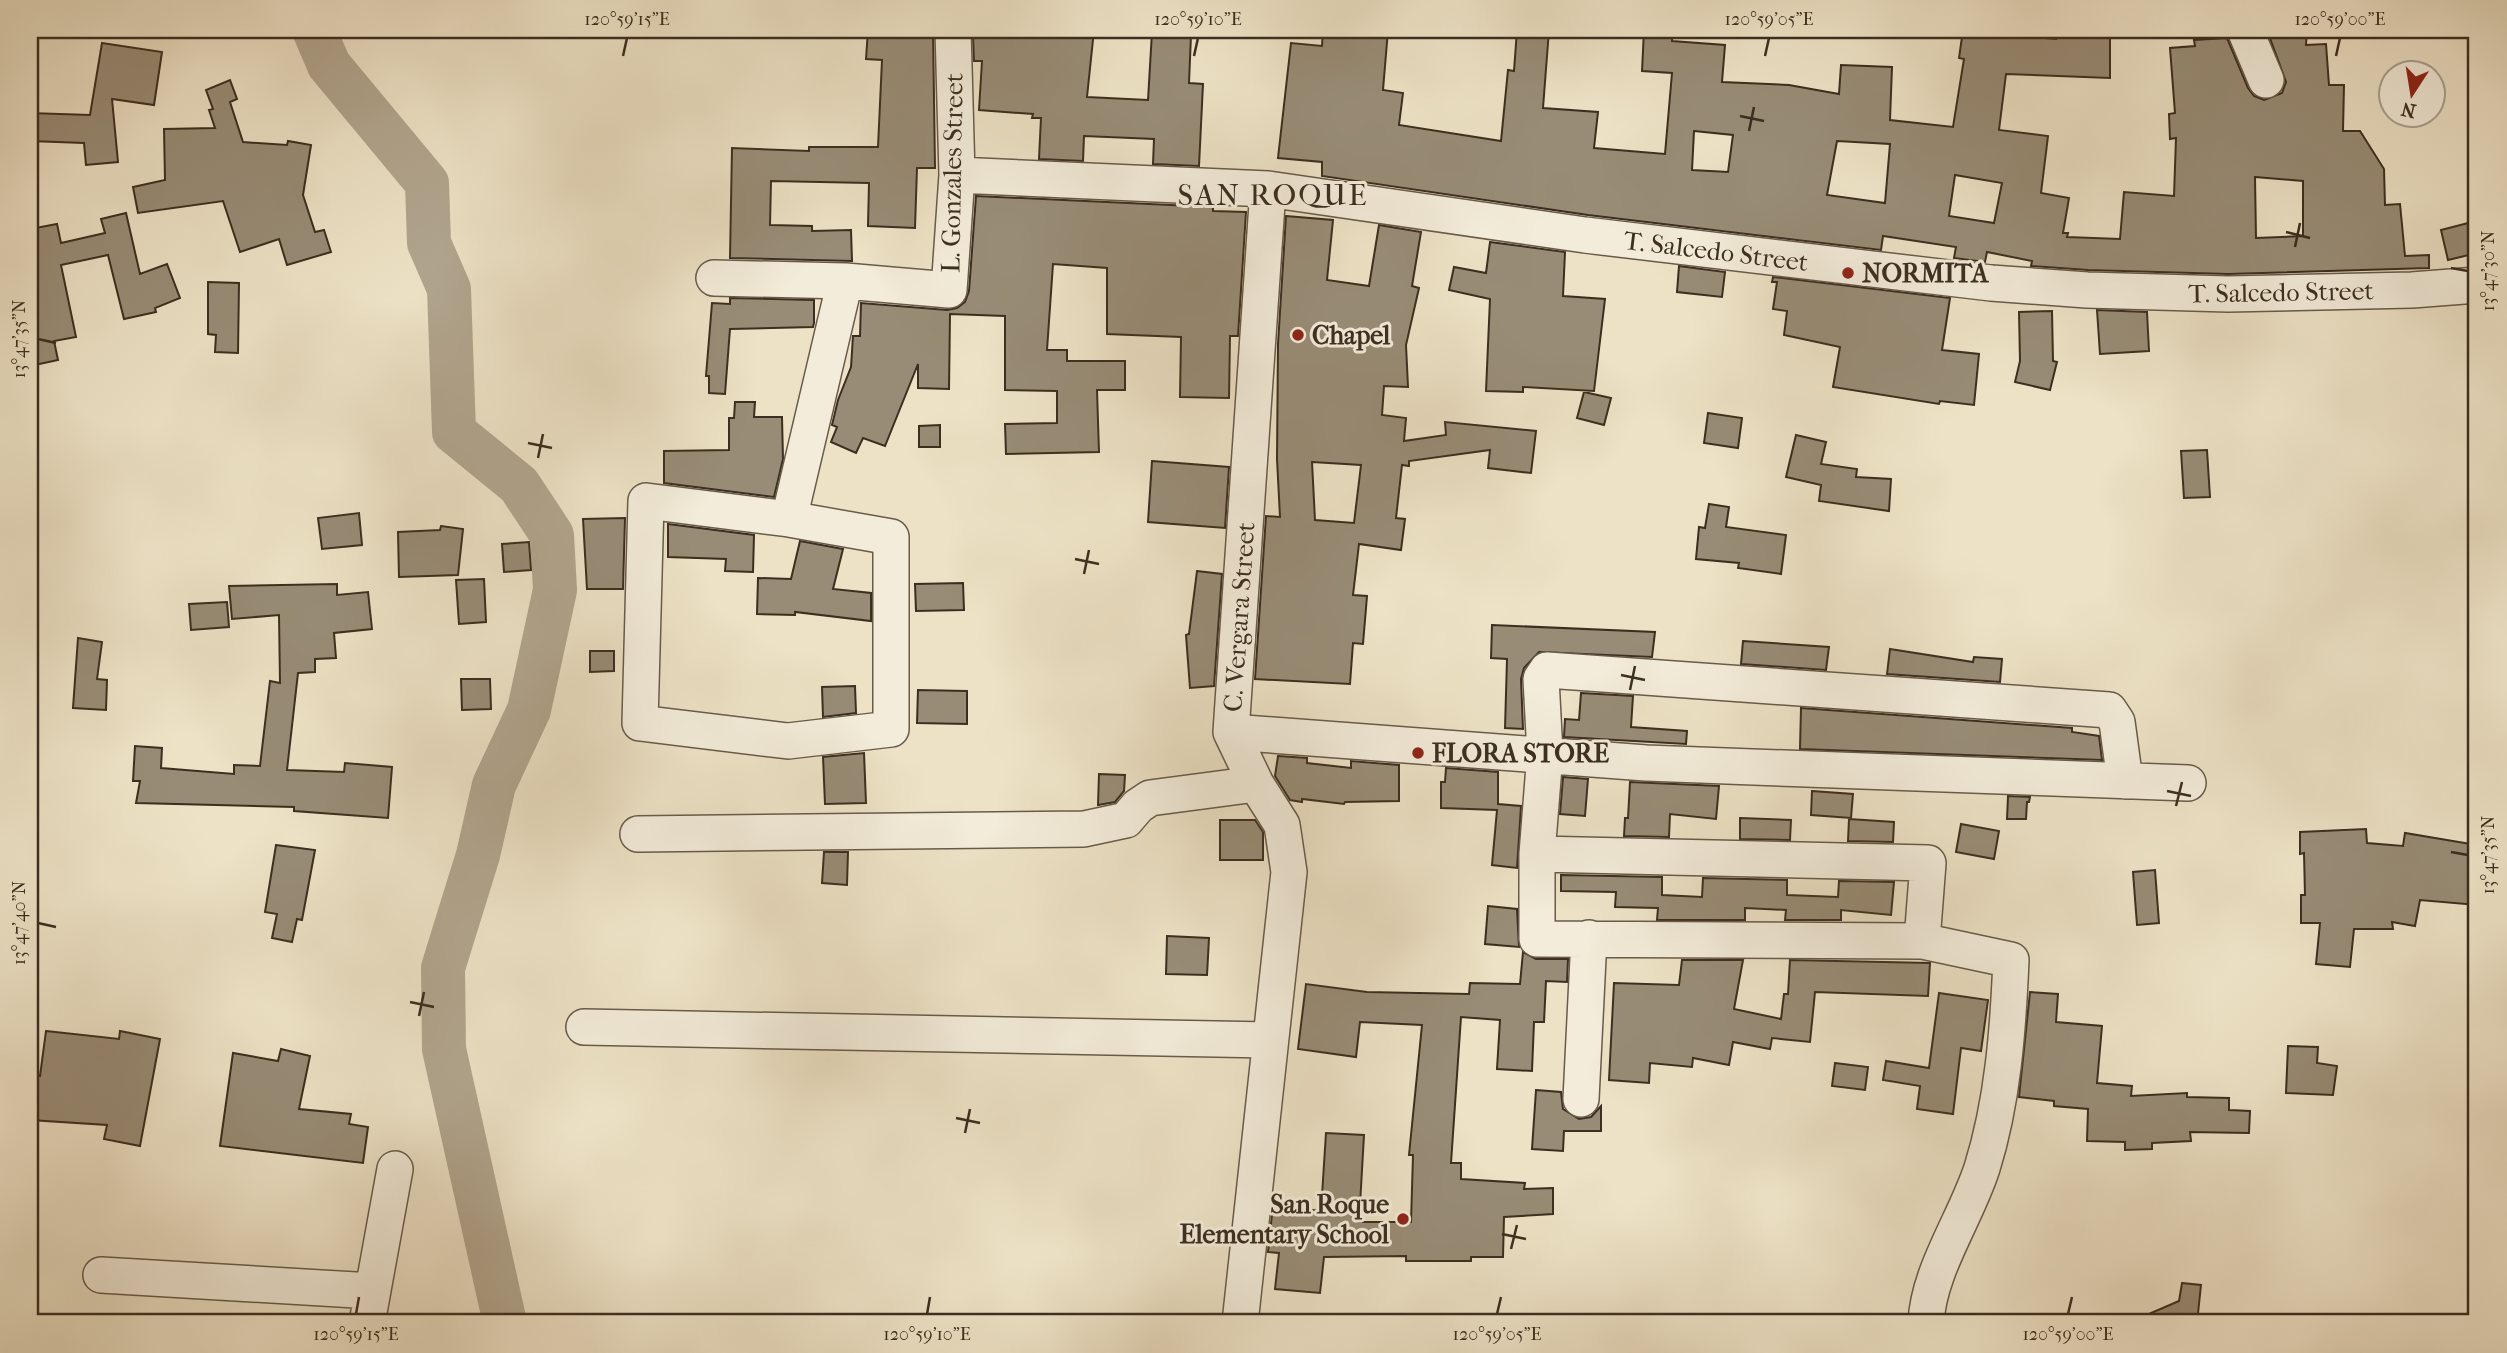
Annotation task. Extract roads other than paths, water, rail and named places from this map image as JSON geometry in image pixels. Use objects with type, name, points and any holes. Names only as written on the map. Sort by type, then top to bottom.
[{"type":"street","name":"L. Gonzales Street","points":[[715,278],[845,281],[949,290],[957,175],[953,30]]},
{"type":"street","points":[[2245,30],[2266,80]]},
{"type":"street","name":"T. Salcedo Street","points":[[957,175],[1268,190],[1585,235],[2046,287],[2228,294],[2412,290],[2477,285]]},
{"type":"street","name":"C. Vergara Street","points":[[1240,1323],[1289,872],[1282,825],[1255,784],[1231,732],[1268,190]]},
{"type":"street","points":[[789,519],[845,281]]},
{"type":"street","points":[[646,501],[789,519],[891,537],[891,729],[788,741],[640,723],[646,501]]},
{"type":"street","points":[[1926,1323],[1927,1298],[1958,1232],[1983,1167],[2007,1052],[2011,960],[1922,941],[1537,939],[1537,854],[1545,754],[1541,679],[1547,670],[2109,710],[2117,722],[2125,781]]},
{"type":"street","points":[[1231,732],[1646,763],[2188,783]]},
{"type":"street","points":[[638,834],[1084,829],[1126,820],[1138,806],[1150,798],[1255,784]]},
{"type":"street","points":[[1537,854],[1928,863],[1922,941]]},
{"type":"street","points":[[1581,1099],[1589,938]]},
{"type":"street","points":[[584,1027],[1269,1040]]},
{"type":"street","points":[[101,1275],[370,1307],[395,1169]]},
{"type":"waterway","points":[[314,30],[329,65],[427,183],[429,243],[449,289],[454,432],[519,485],[552,535],[555,590],[529,710],[494,785],[478,855],[443,968],[444,1049],[505,1323]]},
{"type":"place","name":"NORMITA","points":[[1848,273]]},
{"type":"place","name":"Chapel","points":[[1298,335]]},
{"type":"place","name":"FLORA STORE","points":[[1418,753]]},
{"type":"place","name":"San Roque Elementary School","points":[[1403,1219]]},
{"type":"district","name":"SAN ROQUE","points":[[1273,195]]}]
